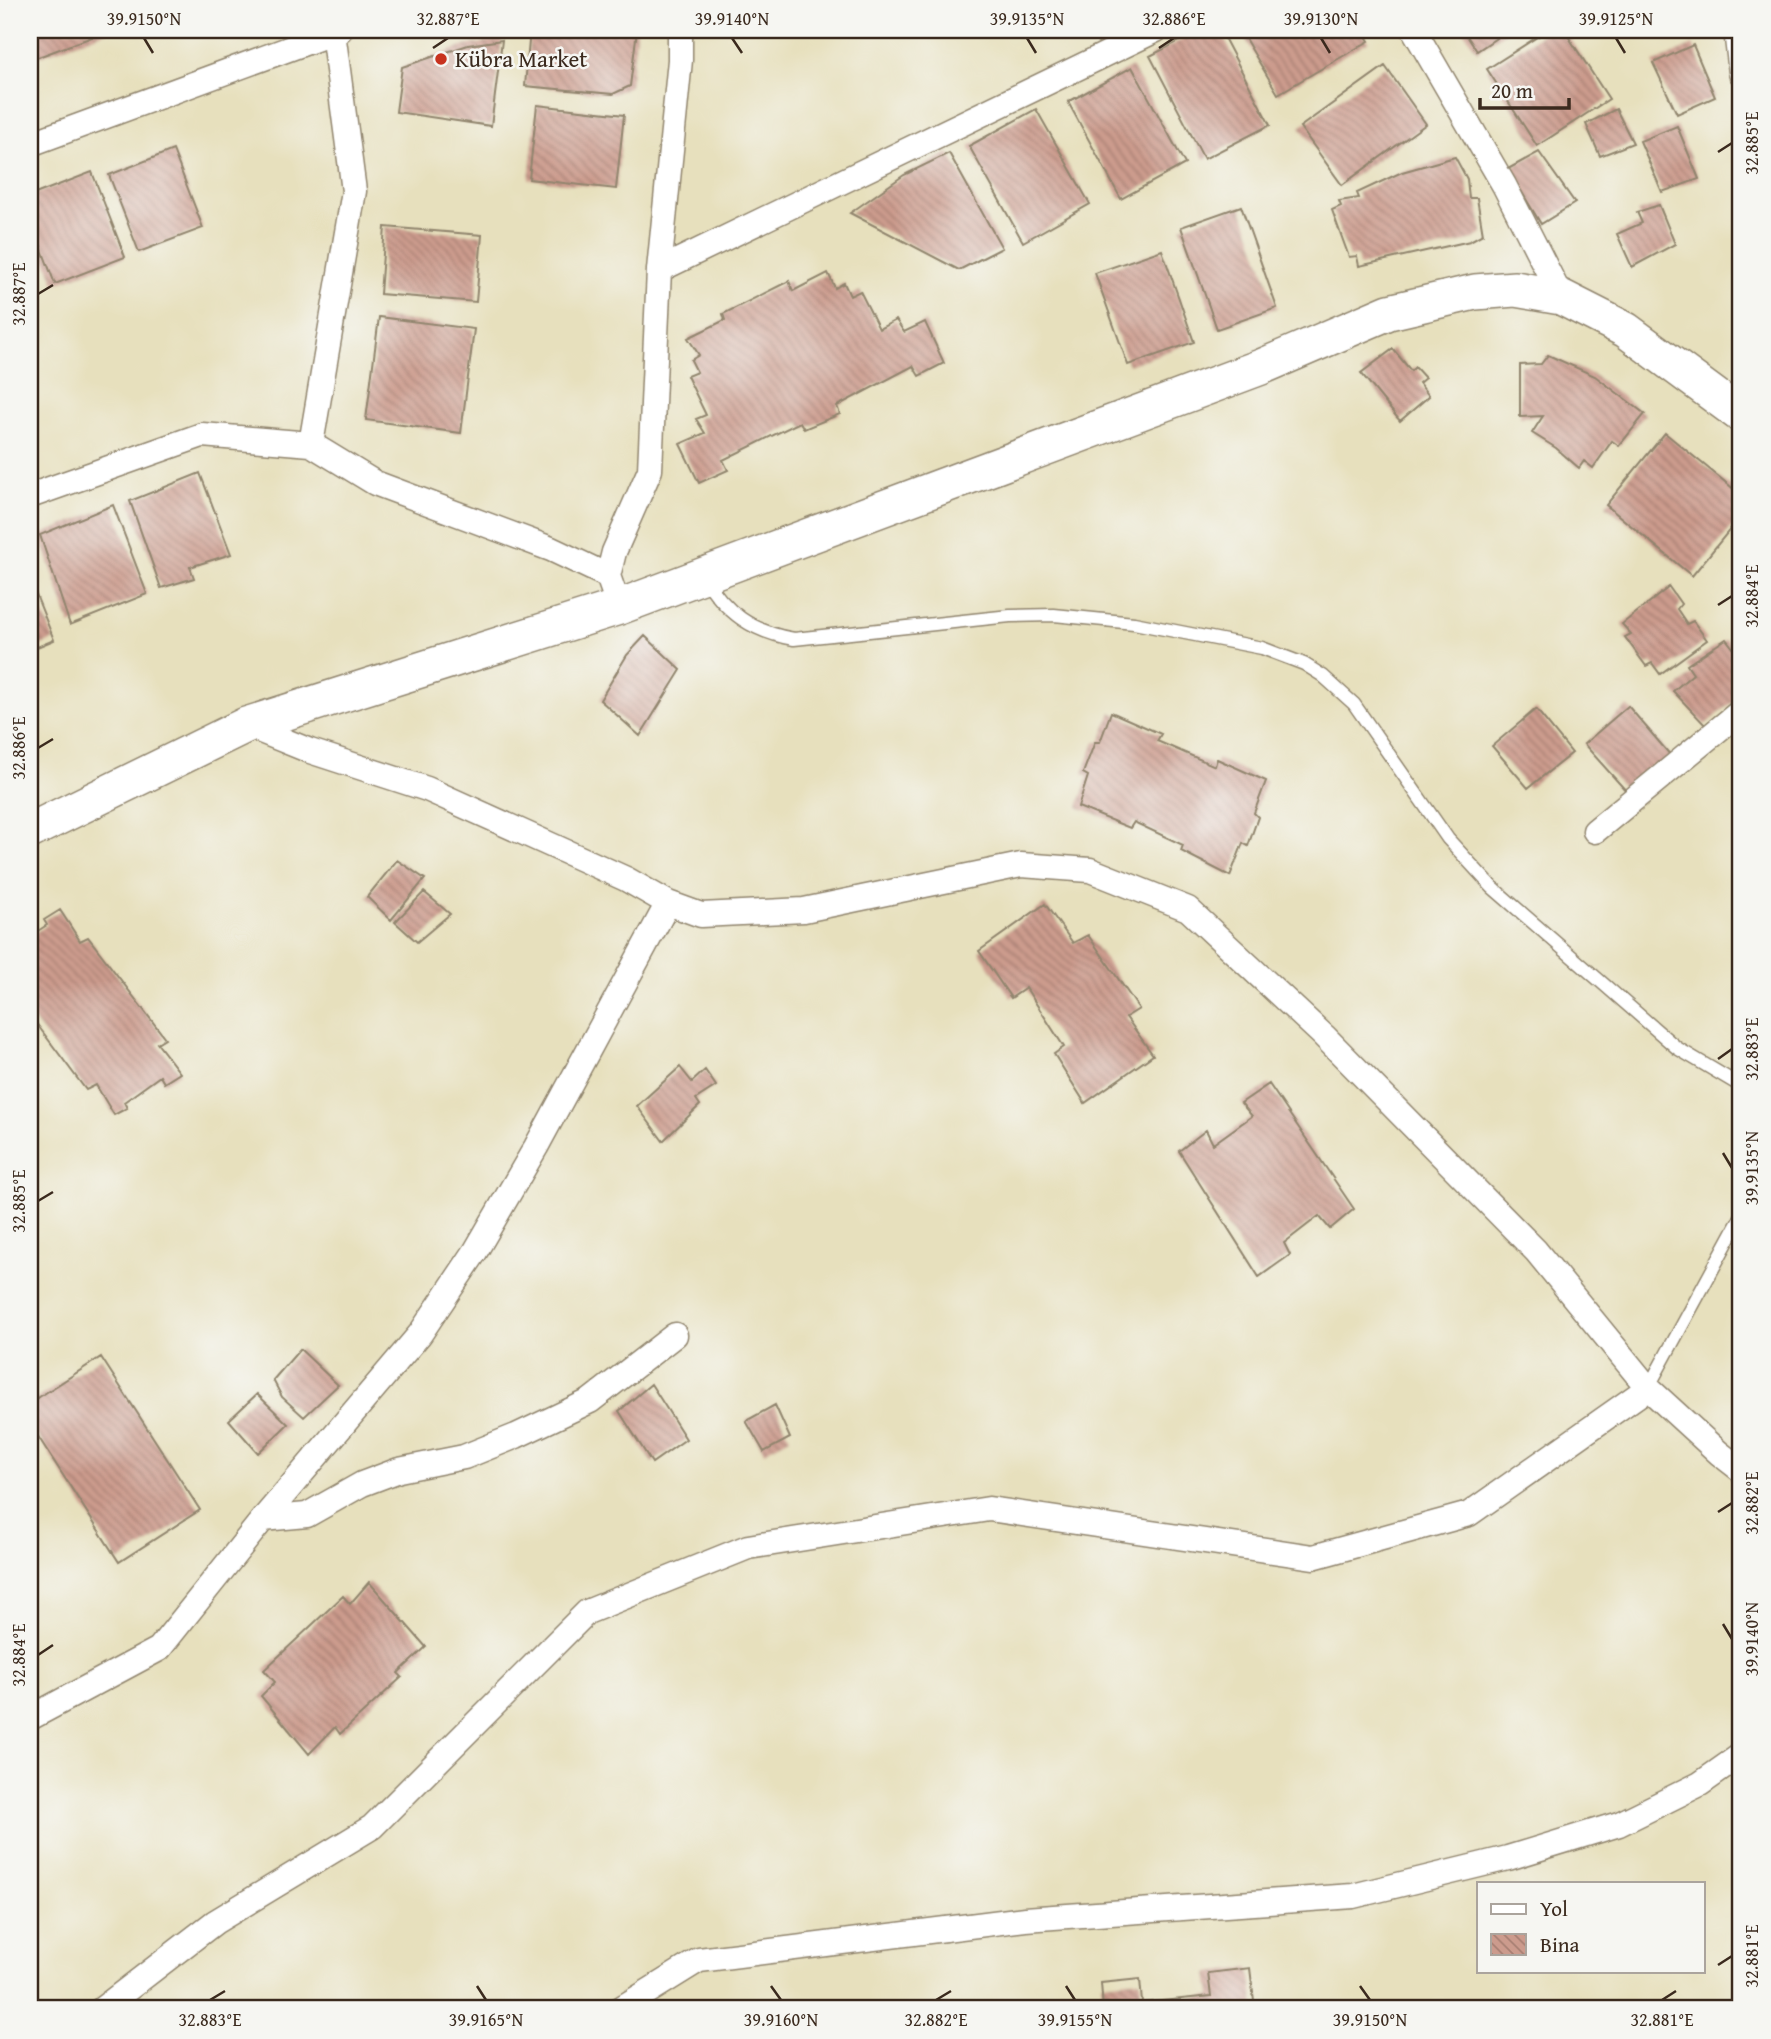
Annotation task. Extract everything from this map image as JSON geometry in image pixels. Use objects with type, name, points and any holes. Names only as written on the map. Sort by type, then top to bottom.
[{"type":"street","points":[[613,591],[614,552],[650,470],[659,270],[680,60],[680,30]]},
{"type":"street","points":[[659,270],[1156,30]]},
{"type":"street","points":[[1414,30],[1504,186],[1561,297]]},
{"type":"street","points":[[1737,30],[1741,73]]},
{"type":"street","points":[[30,144],[337,31],[354,191],[311,443]]},
{"type":"street","points":[[30,831],[246,725],[613,591],[704,575],[1261,367],[1389,312],[1475,292],[1515,289],[1561,297],[1626,330],[1741,415]]},
{"type":"street","points":[[30,496],[202,435],[311,443],[375,484],[551,549],[613,591]]},
{"type":"street","points":[[1595,831],[1741,711]]},
{"type":"street","points":[[246,725],[310,751],[427,789],[601,867],[668,903],[701,915],[804,910],[1021,866],[1090,870],[1188,909],[1324,1036],[1536,1251],[1647,1388],[1741,1469]]},
{"type":"street","points":[[30,1718],[159,1649],[263,1519],[420,1334],[475,1252],[536,1147],[668,903]]},
{"type":"street","points":[[263,1519],[307,1515],[362,1484],[399,1470],[464,1457],[516,1436],[590,1401],[676,1335]]},
{"type":"street","points":[[102,2009],[215,1922],[372,1827],[587,1612],[748,1547],[989,1509],[1313,1557],[1469,1514],[1647,1388]]},
{"type":"street","points":[[620,2009],[699,1960],[1025,1919],[1353,1896],[1508,1858],[1619,1824],[1700,1784],[1741,1755]]},
{"type":"lane","points":[[704,575],[714,594],[746,623],[761,631],[794,639],[1010,616],[1054,615],[1133,623],[1262,648],[1304,664],[1323,676],[1354,704],[1448,839],[1492,887],[1677,1048],[1741,1086]]},
{"type":"lane","points":[[1647,1388],[1741,1217]]},
{"type":"building","points":[[30,30],[111,30],[30,60]]},
{"type":"building","points":[[530,30],[637,30],[630,86],[613,94],[525,86]]},
{"type":"building","points":[[1201,30],[1220,30],[1270,125],[1204,159],[1150,56]]},
{"type":"building","points":[[1240,30],[1362,30],[1369,41],[1278,94]]},
{"type":"building","points":[[1463,30],[1508,30],[1477,51]]},
{"type":"building","points":[[1548,30],[1564,30],[1609,99],[1537,146],[1487,69]]},
{"type":"building","points":[[502,40],[491,126],[396,112],[402,67],[468,45]]},
{"type":"building","points":[[1693,45],[1715,97],[1677,114],[1653,63]]},
{"type":"building","points":[[1385,66],[1426,124],[1342,185],[1300,127]]},
{"type":"building","points":[[1132,67],[1185,164],[1121,199],[1068,102]]},
{"type":"building","points":[[537,105],[624,115],[616,189],[529,179]]},
{"type":"building","points":[[1036,109],[1090,204],[1023,242],[969,146]]},
{"type":"building","points":[[1616,109],[1633,143],[1600,156],[1586,124]]},
{"type":"building","points":[[1677,126],[1699,179],[1662,192],[1640,141]]},
{"type":"building","points":[[173,150],[203,228],[139,252],[109,175]]},
{"type":"building","points":[[1539,152],[1575,203],[1541,224],[1508,169]]},
{"type":"building","points":[[949,153],[1002,248],[959,270],[850,213],[904,175]]},
{"type":"building","points":[[1455,157],[1467,179],[1469,198],[1477,198],[1483,234],[1470,241],[1359,266],[1357,256],[1349,257],[1332,210],[1341,206],[1339,201],[1359,198],[1357,193],[1402,172]]},
{"type":"building","points":[[92,172],[125,257],[55,284],[30,218],[30,196]]},
{"type":"building","points":[[1659,205],[1675,244],[1632,267],[1617,234],[1642,223],[1637,212]]},
{"type":"building","points":[[1241,206],[1277,308],[1217,329],[1181,227]]},
{"type":"building","points":[[385,227],[482,235],[476,302],[380,294]]},
{"type":"building","points":[[1162,250],[1194,342],[1128,365],[1095,273]]},
{"type":"building","points":[[828,273],[835,288],[844,283],[850,296],[860,291],[879,329],[896,320],[904,332],[925,322],[944,363],[919,376],[913,366],[837,406],[840,414],[804,429],[800,422],[723,460],[728,470],[699,483],[680,444],[705,433],[696,419],[706,415],[687,376],[697,372],[691,360],[699,355],[688,338],[725,320],[723,314],[789,281],[793,291]]},
{"type":"building","points":[[379,317],[474,329],[461,433],[366,420]]},
{"type":"building","points":[[1393,349],[1411,371],[1415,367],[1425,378],[1419,383],[1429,396],[1400,421],[1361,373]]},
{"type":"building","points":[[1548,355],[1595,376],[1645,414],[1619,446],[1612,441],[1593,468],[1584,461],[1579,468],[1556,448],[1532,433],[1543,416],[1520,417],[1520,365],[1541,364]]},
{"type":"building","points":[[1665,433],[1741,495],[1741,516],[1692,576],[1606,505]]},
{"type":"building","points":[[200,473],[231,554],[190,567],[194,578],[161,588],[130,501]]},
{"type":"building","points":[[113,505],[147,594],[70,625],[40,535]]},
{"type":"building","points":[[30,580],[54,640],[30,650]]},
{"type":"building","points":[[1669,587],[1681,604],[1677,609],[1687,624],[1693,621],[1707,640],[1660,674],[1652,663],[1646,666],[1625,637],[1631,634],[1622,624]]},
{"type":"building","points":[[645,636],[681,670],[640,736],[600,700],[627,655]]},
{"type":"building","points":[[1726,639],[1741,658],[1741,695],[1705,725],[1673,691],[1693,674],[1687,665]]},
{"type":"building","points":[[1628,706],[1672,757],[1628,793],[1584,744]]},
{"type":"building","points":[[1536,709],[1572,753],[1528,788],[1492,746]]},
{"type":"building","points":[[1111,712],[1161,734],[1157,741],[1215,766],[1217,759],[1266,781],[1254,813],[1258,817],[1248,846],[1243,843],[1230,876],[1181,851],[1183,845],[1134,822],[1130,828],[1078,807],[1088,776],[1083,773],[1095,742],[1100,742]]},
{"type":"building","points":[[397,860],[425,879],[391,920],[367,897]]},
{"type":"building","points":[[424,892],[450,914],[417,942],[395,922]]},
{"type":"building","points":[[1045,904],[1073,943],[1088,935],[1139,1009],[1126,1017],[1153,1055],[1085,1103],[1054,1054],[1064,1047],[1026,988],[1011,998],[979,951]]},
{"type":"building","points":[[60,910],[80,941],[88,937],[165,1038],[157,1043],[180,1073],[164,1083],[160,1076],[124,1102],[127,1108],[114,1115],[96,1085],[86,1090],[30,1015],[30,936],[47,925],[44,920]]},
{"type":"building","points":[[680,1067],[692,1082],[705,1070],[716,1086],[696,1099],[700,1105],[663,1141],[637,1106]]},
{"type":"building","points":[[1269,1084],[1354,1209],[1330,1229],[1319,1216],[1284,1243],[1290,1255],[1259,1277],[1179,1151],[1206,1130],[1213,1144],[1252,1116],[1241,1103]]},
{"type":"building","points":[[300,1349],[338,1385],[304,1417],[282,1397],[273,1380]]},
{"type":"building","points":[[101,1357],[200,1510],[119,1562],[30,1424],[30,1403]]},
{"type":"building","points":[[651,1384],[686,1439],[652,1463],[619,1411]]},
{"type":"building","points":[[257,1394],[288,1424],[258,1453],[229,1420]]},
{"type":"building","points":[[775,1405],[790,1438],[764,1452],[746,1421]]},
{"type":"building","points":[[369,1582],[426,1647],[398,1673],[402,1677],[340,1734],[335,1727],[309,1754],[261,1696],[275,1682],[264,1670],[343,1596],[350,1604]]},
{"type":"building","points":[[1250,1968],[1255,2009],[1103,2009],[1101,1983],[1140,1979],[1142,2003],[1211,1996],[1208,1973]]},
{"type":"place","name":"Kübra Market","points":[[441,59]]}]
